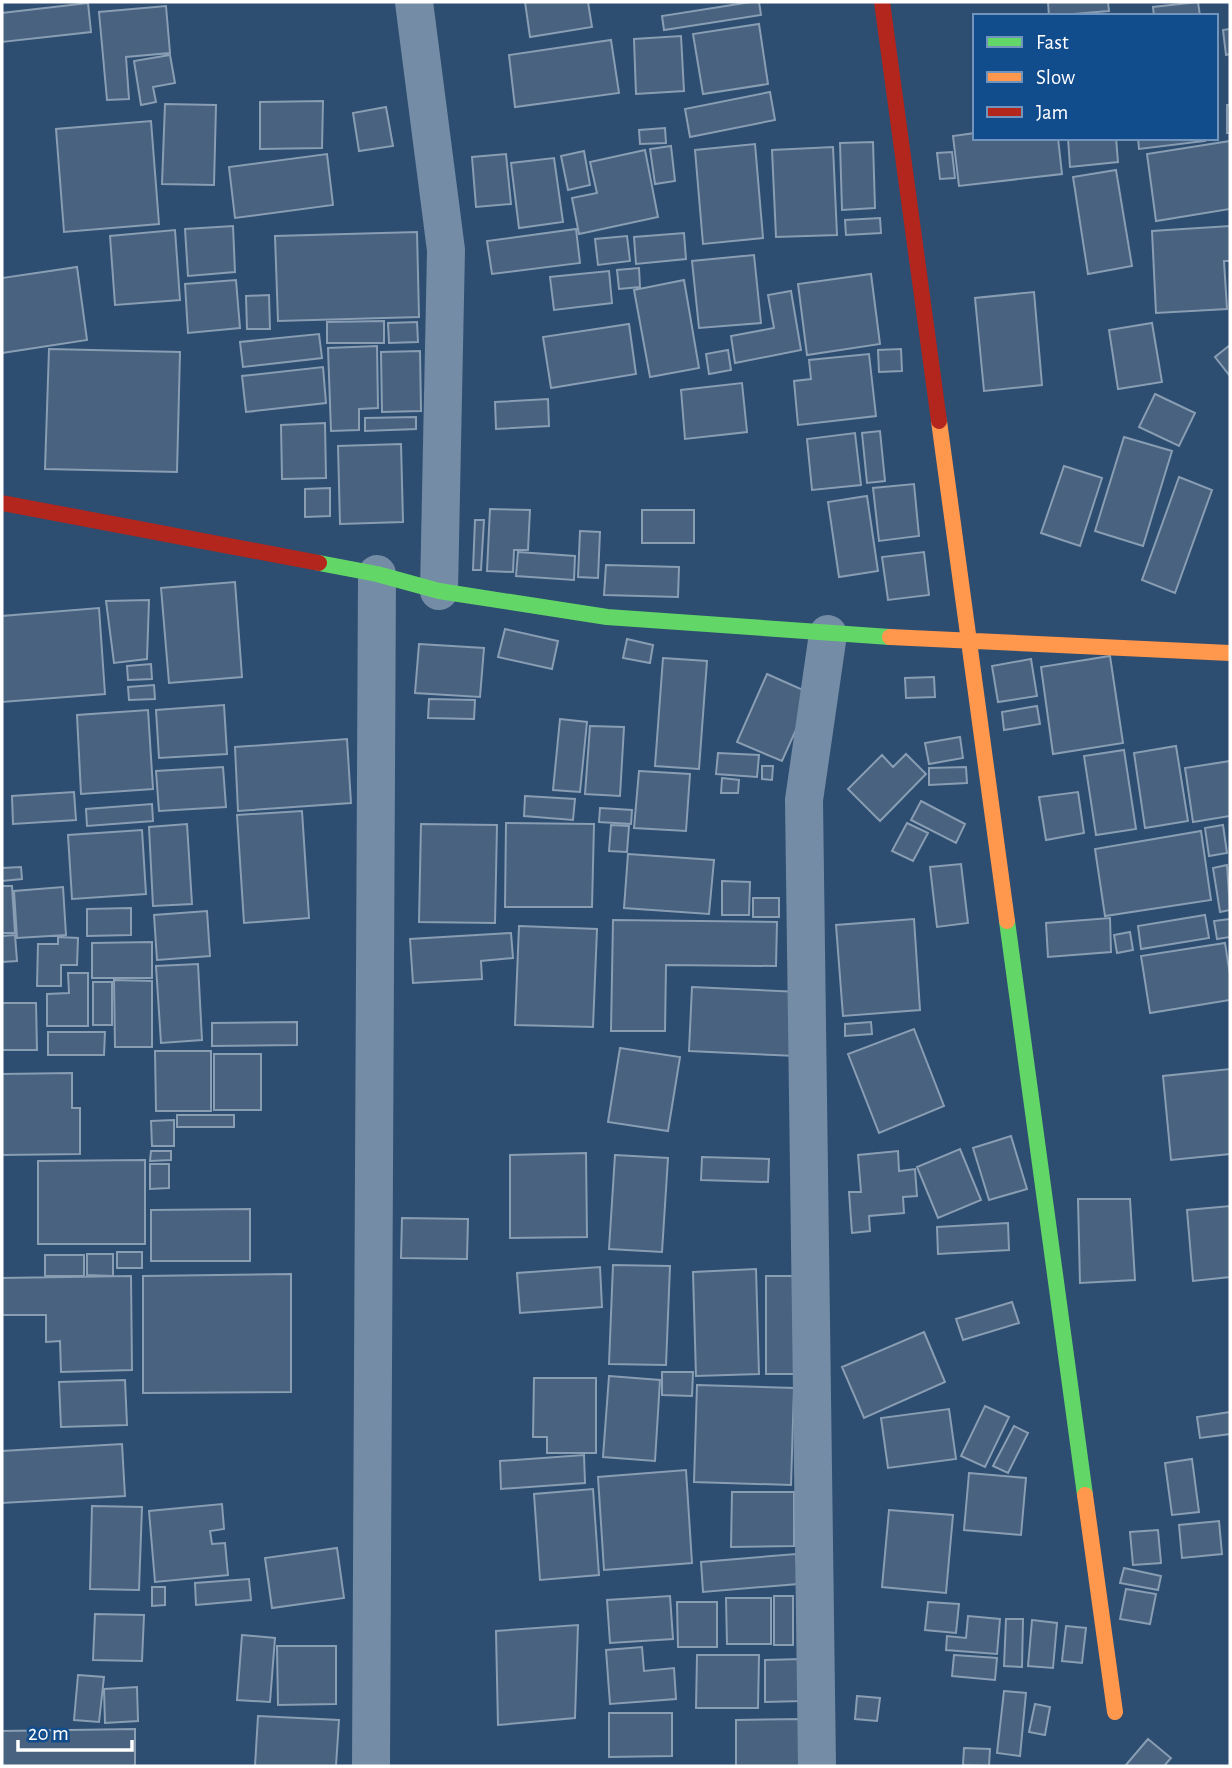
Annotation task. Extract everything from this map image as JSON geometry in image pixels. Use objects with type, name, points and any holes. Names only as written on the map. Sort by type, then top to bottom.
[{"type":"street","points":[[414,2],[446,250],[439,591]]},
{"type":"street","points":[[882,2],[1115,1712]]},
{"type":"street","points":[[2,503],[377,574],[439,591],[607,617],[828,634],[1230,653]]},
{"type":"street","points":[[370,1766],[377,574]]},
{"type":"street","points":[[817,1766],[804,800],[828,634]]},
{"type":"building","points":[[525,2],[588,2],[592,27],[530,37]]},
{"type":"building","points":[[759,2],[761,15],[664,30],[662,16]]},
{"type":"building","points":[[1048,2],[1108,2],[1109,11],[1049,14]]},
{"type":"building","points":[[1198,2],[1200,14],[1154,14],[1153,7]]},
{"type":"building","points":[[88,3],[91,32],[2,42],[2,13]]},
{"type":"building","points":[[166,6],[170,53],[126,57],[129,99],[107,100],[99,12]]},
{"type":"building","points":[[759,24],[768,84],[703,94],[693,34]]},
{"type":"building","points":[[1230,29],[1230,54],[1226,55],[1223,30]]},
{"type":"building","points":[[681,36],[684,91],[636,94],[634,39]]},
{"type":"building","points":[[611,40],[619,93],[515,107],[509,55]]},
{"type":"building","points":[[170,55],[175,83],[153,87],[156,102],[141,105],[134,61]]},
{"type":"building","points":[[770,92],[775,120],[690,137],[685,109]]},
{"type":"building","points":[[323,101],[322,148],[260,149],[260,102]]},
{"type":"building","points":[[165,104],[216,105],[214,185],[162,184]]},
{"type":"building","points":[[1227,105],[1230,105],[1230,133],[1227,133]]},
{"type":"building","points":[[386,107],[393,146],[359,151],[353,113]]},
{"type":"building","points":[[151,121],[159,224],[64,232],[56,129]]},
{"type":"building","points":[[665,128],[666,143],[640,144],[639,130]]},
{"type":"building","points":[[973,133],[973,140],[1058,140],[1062,174],[959,186],[953,136]]},
{"type":"building","points":[[1068,140],[1116,140],[1118,162],[1070,167]]},
{"type":"building","points":[[1138,140],[1205,141],[1139,149]]},
{"type":"building","points":[[1230,141],[1230,209],[1156,221],[1147,154]]},
{"type":"building","points":[[873,142],[875,208],[842,210],[840,143]]},
{"type":"building","points":[[755,144],[763,238],[703,244],[695,150]]},
{"type":"building","points":[[671,146],[675,181],[655,184],[650,149]]},
{"type":"building","points":[[833,147],[837,235],[776,237],[772,150]]},
{"type":"building","points":[[645,150],[658,217],[579,234],[572,198],[597,193],[590,162]]},
{"type":"building","points":[[584,151],[590,185],[568,190],[561,156]]},
{"type":"building","points":[[952,152],[955,178],[940,179],[937,153]]},
{"type":"building","points":[[327,154],[333,205],[235,218],[229,167]]},
{"type":"building","points":[[506,154],[511,204],[476,207],[472,157]]},
{"type":"building","points":[[554,158],[563,222],[519,228],[511,163]]},
{"type":"building","points":[[1116,170],[1132,266],[1088,274],[1073,177]]},
{"type":"building","points":[[880,218],[881,233],[846,235],[845,220]]},
{"type":"building","points":[[233,226],[235,272],[188,276],[185,229]]},
{"type":"building","points":[[1230,226],[1230,261],[1224,261],[1227,309],[1156,313],[1152,231]]},
{"type":"building","points":[[576,229],[580,263],[492,274],[487,241]]},
{"type":"building","points":[[175,230],[180,300],[115,305],[110,236]]},
{"type":"building","points":[[417,232],[419,317],[278,321],[275,236]]},
{"type":"building","points":[[684,233],[686,259],[636,264],[634,237]]},
{"type":"building","points":[[627,236],[630,261],[598,265],[595,239]]},
{"type":"building","points":[[754,255],[761,323],[699,328],[692,261]]},
{"type":"building","points":[[77,267],[87,340],[2,353],[2,278]]},
{"type":"building","points":[[639,268],[640,287],[619,289],[617,270]]},
{"type":"building","points":[[609,271],[612,303],[554,310],[550,277]]},
{"type":"building","points":[[871,274],[880,344],[807,355],[798,284]]},
{"type":"building","points":[[236,280],[240,328],[188,333],[185,284]]},
{"type":"building","points":[[684,280],[699,368],[650,377],[634,290]]},
{"type":"building","points":[[791,291],[801,350],[735,363],[731,336],[774,328],[768,295]]},
{"type":"building","points":[[1034,292],[1042,385],[984,391],[975,298]]},
{"type":"building","points":[[269,295],[270,329],[247,329],[246,296]]},
{"type":"building","points":[[384,321],[384,343],[327,343],[327,322]]},
{"type":"building","points":[[417,322],[418,342],[389,343],[388,323]]},
{"type":"building","points":[[1152,323],[1162,382],[1118,389],[1109,330]]},
{"type":"building","points":[[629,324],[636,374],[551,388],[543,337]]},
{"type":"building","points":[[319,334],[322,358],[243,367],[240,342]]},
{"type":"building","points":[[1230,345],[1230,376],[1215,357]]},
{"type":"building","points":[[377,346],[378,408],[359,409],[359,430],[331,431],[328,348]]},
{"type":"building","points":[[49,349],[180,352],[177,472],[45,469]]},
{"type":"building","points":[[901,349],[902,371],[879,372],[878,350]]},
{"type":"building","points":[[728,350],[731,370],[709,374],[706,354]]},
{"type":"building","points":[[420,351],[421,411],[382,412],[381,352]]},
{"type":"building","points":[[869,354],[876,416],[798,425],[794,381],[811,379],[809,360]]},
{"type":"building","points":[[323,367],[326,403],[246,412],[242,376]]},
{"type":"building","points":[[742,383],[747,432],[685,439],[681,390]]},
{"type":"building","points":[[1155,394],[1195,413],[1179,446],[1139,427]]},
{"type":"building","points":[[548,399],[549,426],[496,429],[495,402]]},
{"type":"building","points":[[416,417],[416,429],[365,431],[365,418]]},
{"type":"building","points":[[325,423],[326,478],[282,479],[281,425]]},
{"type":"building","points":[[880,431],[885,481],[867,483],[862,433]]},
{"type":"building","points":[[855,433],[861,485],[812,490],[807,439]]},
{"type":"building","points":[[1124,437],[1172,451],[1143,546],[1095,531]]},
{"type":"building","points":[[401,444],[403,522],[340,524],[338,446]]},
{"type":"building","points":[[1064,466],[1102,478],[1080,546],[1041,533]]},
{"type":"building","points":[[1179,477],[1212,490],[1175,593],[1142,580]]},
{"type":"building","points":[[914,484],[919,536],[879,541],[873,488]]},
{"type":"building","points":[[330,488],[330,516],[305,517],[305,489]]},
{"type":"building","points":[[867,496],[878,571],[839,577],[828,502]]},
{"type":"building","points":[[490,509],[530,510],[528,550],[514,550],[513,572],[487,571]]},
{"type":"building","points":[[642,510],[694,510],[694,543],[642,543]]},
{"type":"building","points":[[475,520],[484,520],[481,570],[473,570]]},
{"type":"building","points":[[580,531],[600,532],[598,578],[578,577]]},
{"type":"building","points":[[518,552],[575,556],[574,580],[516,576]]},
{"type":"building","points":[[924,552],[929,595],[888,600],[882,557]]},
{"type":"building","points":[[606,565],[679,567],[678,597],[604,595]]},
{"type":"building","points":[[235,582],[242,677],[169,683],[161,588]]},
{"type":"building","points":[[149,600],[147,659],[114,663],[106,601]]},
{"type":"building","points":[[99,608],[105,694],[2,702],[2,616]]},
{"type":"building","points":[[505,629],[558,641],[552,669],[498,657]]},
{"type":"building","points":[[627,639],[653,645],[650,663],[623,658]]},
{"type":"building","points":[[419,644],[484,648],[480,697],[415,693]]},
{"type":"building","points":[[1110,656],[1123,743],[1053,754],[1041,667]]},
{"type":"building","points":[[663,658],[707,661],[699,769],[655,766]]},
{"type":"building","points":[[1031,659],[1037,696],[998,702],[992,666]]},
{"type":"building","points":[[151,664],[152,679],[128,680],[127,666]]},
{"type":"building","points":[[767,674],[812,694],[782,761],[737,742]]},
{"type":"building","points":[[934,677],[935,697],[906,698],[905,678]]},
{"type":"building","points":[[154,685],[155,699],[129,700],[128,687]]},
{"type":"building","points":[[429,699],[475,700],[474,719],[428,718]]},
{"type":"building","points":[[224,705],[227,754],[159,758],[156,710]]},
{"type":"building","points":[[1037,706],[1040,724],[1004,730],[1002,712]]},
{"type":"building","points":[[148,710],[153,789],[81,794],[77,715]]},
{"type":"building","points":[[560,719],[587,722],[580,792],[553,790]]},
{"type":"building","points":[[590,726],[624,727],[620,796],[585,794]]},
{"type":"building","points":[[960,737],[963,758],[929,764],[925,743]]},
{"type":"building","points":[[347,739],[351,803],[238,811],[235,747]]},
{"type":"building","points":[[1176,746],[1188,821],[1145,828],[1134,753]]},
{"type":"building","points":[[1124,750],[1136,829],[1096,835],[1084,756]]},
{"type":"building","points":[[718,753],[759,755],[757,777],[716,774]]},
{"type":"building","points":[[906,754],[926,774],[880,821],[848,789],[882,755],[893,767]]},
{"type":"building","points":[[1230,761],[1230,816],[1193,822],[1185,768]]},
{"type":"building","points":[[762,766],[773,766],[772,780],[762,779]]},
{"type":"building","points":[[223,767],[226,807],[159,811],[156,771]]},
{"type":"building","points":[[966,767],[967,783],[929,785],[929,768]]},
{"type":"building","points":[[639,771],[690,774],[686,831],[634,828]]},
{"type":"building","points":[[722,778],[739,780],[738,793],[721,793]]},
{"type":"building","points":[[74,792],[76,820],[13,824],[12,796]]},
{"type":"building","points":[[1078,792],[1084,833],[1046,840],[1039,797]]},
{"type":"building","points":[[525,796],[575,799],[573,820],[524,816]]},
{"type":"building","points":[[921,801],[965,824],[956,843],[911,820]]},
{"type":"building","points":[[152,804],[153,821],[87,826],[86,809]]},
{"type":"building","points":[[600,808],[632,810],[631,824],[599,822]]},
{"type":"building","points":[[302,811],[309,918],[244,923],[237,815]]},
{"type":"building","points":[[506,823],[594,824],[592,907],[505,907]]},
{"type":"building","points":[[907,823],[928,833],[913,861],[892,851]]},
{"type":"building","points":[[187,824],[192,904],[153,906],[149,827]]},
{"type":"building","points":[[421,824],[497,825],[495,923],[419,922]]},
{"type":"building","points":[[611,825],[629,826],[627,852],[609,851]]},
{"type":"building","points":[[1223,825],[1227,853],[1209,856],[1205,828]]},
{"type":"building","points":[[142,830],[146,894],[72,899],[68,835]]},
{"type":"building","points":[[1201,831],[1211,900],[1105,916],[1095,849]]},
{"type":"building","points":[[628,854],[714,860],[709,914],[624,908]]},
{"type":"building","points":[[961,864],[968,923],[937,927],[930,867]]},
{"type":"building","points":[[1227,865],[1230,910],[1220,912],[1213,868]]},
{"type":"building","points":[[21,867],[22,879],[2,881],[2,868]]},
{"type":"building","points":[[722,881],[750,882],[749,915],[722,915]]},
{"type":"building","points":[[2,886],[12,886],[15,933],[2,933]]},
{"type":"building","points":[[63,887],[66,935],[17,938],[14,891]]},
{"type":"building","points":[[753,898],[779,898],[779,917],[753,917]]},
{"type":"building","points":[[131,908],[131,935],[87,936],[87,909]]},
{"type":"building","points":[[207,911],[210,956],[157,960],[154,915]]},
{"type":"building","points":[[1205,915],[1209,938],[1141,949],[1138,926]]},
{"type":"building","points":[[1110,918],[1111,952],[1048,957],[1046,923]]},
{"type":"building","points":[[914,919],[920,1010],[843,1016],[836,925]]},
{"type":"building","points":[[1230,919],[1230,937],[1217,939],[1214,921]]},
{"type":"building","points":[[613,920],[777,922],[776,966],[666,965],[665,1031],[611,1031]]},
{"type":"building","points":[[519,926],[597,929],[593,1027],[515,1025]]},
{"type":"building","points":[[1130,932],[1133,950],[1117,953],[1114,935]]},
{"type":"building","points":[[511,933],[513,958],[481,961],[482,979],[413,983],[410,939]]},
{"type":"building","points":[[15,935],[17,961],[2,962],[2,936]]},
{"type":"building","points":[[58,937],[78,938],[77,965],[61,965],[61,986],[37,986],[38,944],[58,944]]},
{"type":"building","points":[[152,942],[152,978],[92,978],[92,943]]},
{"type":"building","points":[[1225,943],[1230,975],[1230,1000],[1150,1013],[1141,956]]},
{"type":"building","points":[[198,964],[202,1040],[161,1043],[156,966]]},
{"type":"building","points":[[68,973],[88,973],[88,1026],[47,1026],[47,994],[69,993]]},
{"type":"building","points":[[114,980],[152,981],[152,1047],[115,1047]]},
{"type":"building","points":[[93,982],[112,982],[112,1025],[93,1025]]},
{"type":"building","points":[[692,987],[800,992],[796,1056],[689,1051]]},
{"type":"building","points":[[2,1003],[36,1003],[37,1050],[2,1050]]},
{"type":"building","points":[[297,1022],[297,1045],[212,1046],[212,1023]]},
{"type":"building","points":[[871,1022],[872,1034],[845,1036],[845,1024]]},
{"type":"building","points":[[914,1029],[944,1106],[879,1133],[848,1054]]},
{"type":"building","points":[[48,1032],[105,1032],[104,1055],[48,1055]]},
{"type":"building","points":[[620,1048],[680,1057],[668,1131],[608,1122]]},
{"type":"building","points":[[155,1051],[211,1051],[211,1111],[156,1111]]},
{"type":"building","points":[[214,1054],[261,1054],[261,1110],[214,1110]]},
{"type":"building","points":[[1230,1069],[1230,1154],[1171,1160],[1163,1076]]},
{"type":"building","points":[[72,1073],[72,1108],[80,1108],[80,1154],[2,1155],[2,1074]]},
{"type":"building","points":[[177,1115],[234,1115],[234,1127],[177,1127]]},
{"type":"building","points":[[174,1120],[174,1146],[152,1146],[151,1121]]},
{"type":"building","points":[[1011,1136],[1027,1189],[989,1200],[973,1148]]},
{"type":"building","points":[[960,1149],[981,1200],[938,1218],[917,1167]]},
{"type":"building","points":[[151,1151],[171,1151],[171,1160],[150,1161]]},
{"type":"building","points":[[898,1151],[899,1171],[915,1169],[917,1196],[903,1197],[904,1213],[869,1216],[870,1231],[852,1233],[849,1192],[861,1192],[858,1155]]},
{"type":"building","points":[[586,1153],[587,1237],[510,1238],[510,1155]]},
{"type":"building","points":[[615,1155],[668,1158],[662,1252],[609,1249]]},
{"type":"building","points":[[702,1157],[769,1159],[768,1182],[701,1180]]},
{"type":"building","points":[[145,1160],[145,1244],[38,1244],[38,1161]]},
{"type":"building","points":[[150,1164],[169,1164],[169,1188],[150,1189]]},
{"type":"building","points":[[1078,1199],[1130,1199],[1135,1280],[1080,1283]]},
{"type":"building","points":[[1230,1206],[1230,1277],[1193,1281],[1187,1210]]},
{"type":"building","points":[[250,1209],[250,1261],[151,1261],[151,1210]]},
{"type":"building","points":[[402,1218],[468,1219],[467,1259],[401,1258]]},
{"type":"building","points":[[1008,1223],[1009,1250],[938,1254],[937,1227]]},
{"type":"building","points":[[117,1252],[142,1252],[142,1268],[117,1268]]},
{"type":"building","points":[[87,1254],[113,1254],[113,1276],[87,1275]]},
{"type":"building","points":[[45,1255],[84,1255],[84,1276],[45,1276]]},
{"type":"building","points":[[613,1265],[670,1266],[666,1365],[609,1364]]},
{"type":"building","points":[[600,1267],[602,1307],[520,1313],[517,1273]]},
{"type":"building","points":[[756,1269],[759,1374],[696,1376],[693,1272]]},
{"type":"building","points":[[291,1274],[291,1392],[143,1393],[143,1276]]},
{"type":"building","points":[[131,1276],[132,1370],[61,1372],[60,1341],[46,1342],[46,1315],[2,1315],[2,1278]]},
{"type":"building","points":[[766,1276],[794,1276],[794,1374],[766,1374]]},
{"type":"building","points":[[1012,1302],[1019,1323],[963,1340],[956,1319]]},
{"type":"building","points":[[924,1332],[945,1382],[864,1418],[842,1367]]},
{"type":"building","points":[[662,1372],[693,1372],[692,1396],[662,1395]]},
{"type":"building","points":[[609,1376],[660,1380],[655,1461],[603,1457]]},
{"type":"building","points":[[534,1378],[596,1378],[596,1453],[547,1453],[547,1437],[533,1437]]},
{"type":"building","points":[[125,1380],[127,1425],[61,1427],[59,1382]]},
{"type":"building","points":[[697,1385],[794,1388],[791,1485],[694,1482]]},
{"type":"building","points":[[985,1406],[1009,1417],[985,1467],[961,1456]]},
{"type":"building","points":[[949,1409],[956,1459],[888,1468],[881,1418]]},
{"type":"building","points":[[1230,1412],[1230,1434],[1200,1438],[1197,1417]]},
{"type":"building","points":[[1014,1426],[1028,1433],[1008,1473],[993,1466]]},
{"type":"building","points":[[122,1444],[125,1496],[2,1503],[2,1451]]},
{"type":"building","points":[[584,1455],[585,1483],[501,1489],[500,1461]]},
{"type":"building","points":[[1192,1459],[1199,1512],[1172,1515],[1165,1463]]},
{"type":"building","points":[[686,1470],[692,1563],[604,1570],[598,1477]]},
{"type":"building","points":[[969,1473],[1026,1478],[1021,1535],[964,1530]]},
{"type":"building","points":[[593,1489],[599,1575],[540,1580],[534,1494]]},
{"type":"building","points":[[732,1492],[794,1492],[794,1546],[731,1547]]},
{"type":"building","points":[[222,1504],[224,1529],[210,1531],[212,1544],[225,1543],[228,1575],[155,1582],[149,1511]]},
{"type":"building","points":[[92,1506],[142,1507],[139,1590],[90,1589]]},
{"type":"building","points":[[889,1510],[953,1515],[946,1593],[882,1587]]},
{"type":"building","points":[[1219,1521],[1222,1554],[1182,1558],[1179,1525]]},
{"type":"building","points":[[1158,1530],[1161,1563],[1133,1565],[1130,1532]]},
{"type":"building","points":[[337,1548],[344,1598],[272,1608],[265,1558]]},
{"type":"building","points":[[796,1554],[798,1584],[703,1592],[701,1562]]},
{"type":"building","points":[[1124,1568],[1161,1576],[1158,1590],[1120,1583]]},
{"type":"building","points":[[249,1579],[251,1600],[196,1605],[195,1583]]},
{"type":"building","points":[[152,1587],[165,1587],[165,1605],[152,1606]]},
{"type":"building","points":[[1126,1589],[1156,1594],[1150,1624],[1120,1619]]},
{"type":"building","points":[[670,1596],[673,1639],[610,1643],[607,1600]]},
{"type":"building","points":[[774,1596],[793,1596],[793,1645],[774,1645]]},
{"type":"building","points":[[726,1598],[771,1598],[771,1644],[727,1644]]},
{"type":"building","points":[[677,1602],[717,1602],[717,1647],[678,1647]]},
{"type":"building","points":[[928,1602],[959,1604],[956,1633],[925,1630]]},
{"type":"building","points":[[95,1614],[144,1615],[142,1661],[93,1660]]},
{"type":"building","points":[[968,1616],[1000,1619],[997,1654],[946,1650],[947,1636],[966,1638]]},
{"type":"building","points":[[1006,1619],[1023,1619],[1022,1667],[1004,1666]]},
{"type":"building","points":[[1032,1620],[1057,1623],[1053,1668],[1028,1666]]},
{"type":"building","points":[[578,1625],[575,1718],[498,1725],[496,1631]]},
{"type":"building","points":[[1066,1626],[1086,1628],[1082,1663],[1062,1661]]},
{"type":"building","points":[[242,1635],[275,1638],[270,1702],[237,1700]]},
{"type":"building","points":[[277,1646],[336,1646],[336,1704],[278,1705]]},
{"type":"building","points":[[642,1647],[644,1671],[674,1668],[676,1699],[610,1704],[606,1650]]},
{"type":"building","points":[[697,1655],[759,1655],[758,1708],[696,1708]]},
{"type":"building","points":[[954,1655],[997,1658],[995,1680],[952,1676]]},
{"type":"building","points":[[802,1659],[802,1701],[765,1702],[765,1660]]},
{"type":"building","points":[[78,1675],[104,1677],[99,1722],[74,1720]]},
{"type":"building","points":[[137,1687],[138,1721],[105,1723],[104,1689]]},
{"type":"building","points":[[1004,1691],[1026,1693],[1020,1756],[997,1753]]},
{"type":"building","points":[[857,1696],[880,1698],[877,1721],[855,1719]]},
{"type":"building","points":[[1035,1704],[1050,1707],[1045,1735],[1029,1732]]},
{"type":"building","points":[[609,1713],[672,1713],[672,1756],[609,1757]]},
{"type":"building","points":[[258,1716],[339,1720],[336,1766],[255,1766]]},
{"type":"building","points":[[805,1719],[805,1766],[736,1766],[736,1720]]},
{"type":"building","points":[[135,1729],[135,1766],[2,1766],[2,1731]]},
{"type":"building","points":[[1148,1739],[1171,1758],[1164,1766],[1125,1766]]},
{"type":"building","points":[[964,1748],[990,1749],[989,1766],[963,1765]]},
{"type":"traffic: fast","points":[[319,563],[377,574],[439,591],[607,617],[890,637]]},
{"type":"traffic: fast","points":[[1007,921],[1085,1495]]},
{"type":"traffic: slow","points":[[939,421],[1007,921]]},
{"type":"traffic: slow","points":[[890,637],[1230,653]]},
{"type":"traffic: slow","points":[[1085,1495],[1115,1712]]},
{"type":"traffic: jam","points":[[882,2],[939,421]]},
{"type":"traffic: jam","points":[[2,503],[319,563]]}]
